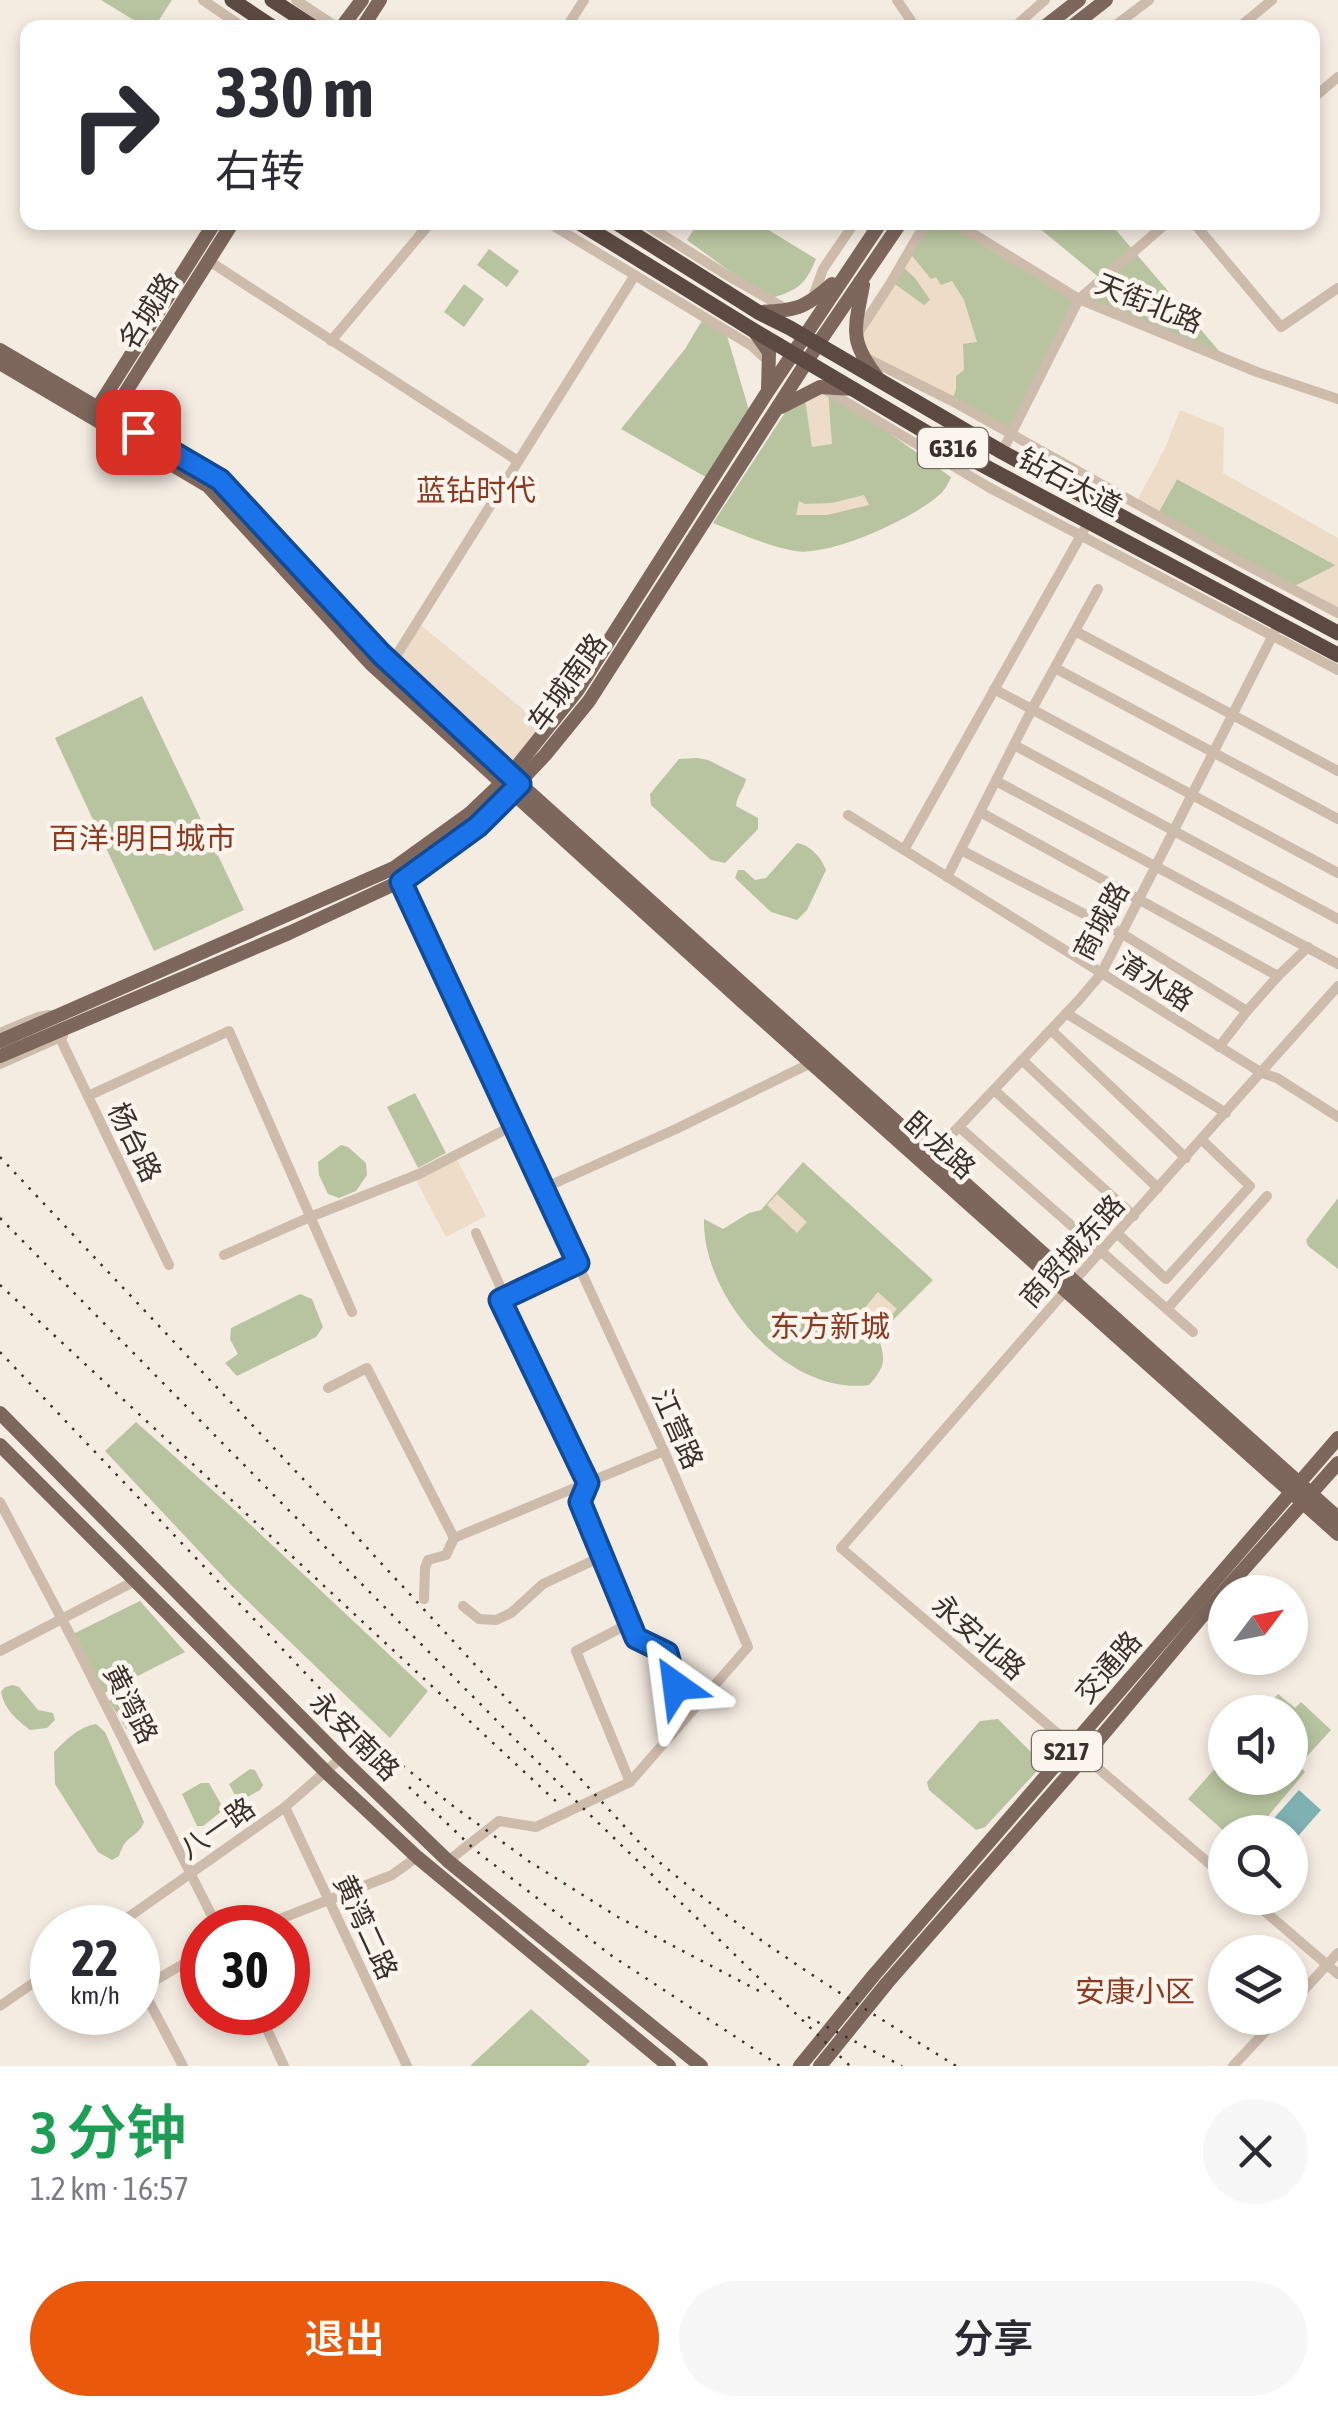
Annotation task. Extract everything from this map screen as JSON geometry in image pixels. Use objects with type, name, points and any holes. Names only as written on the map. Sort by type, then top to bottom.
[{"type":"highway","points":[[232,0],[262,20]]},
{"type":"highway","points":[[272,0],[303,20]]},
{"type":"highway","name":"钻石大道","points":[[591,230],[1086,528],[1276,629],[1338,654]]},
{"type":"highway","name":"钻石大道","points":[[627,230],[758,312],[1002,452],[1072,490],[1186,541],[1338,633]]},
{"type":"main road","points":[[346,20],[362,0]]},
{"type":"main road","points":[[1053,20],[1079,0]]},
{"type":"main road","points":[[1080,20],[1106,0]]},
{"type":"main road","name":"名城路","points":[[101,416],[209,230]]},
{"type":"main road","name":"名城路","points":[[101,416],[228,230]]},
{"type":"main road","points":[[811,340],[848,270],[875,230]]},
{"type":"main road","points":[[811,340],[864,277],[896,230]]},
{"type":"main road","points":[[758,312],[789,310],[811,302],[848,270]]},
{"type":"main road","points":[[864,277],[856,337],[861,356],[880,382]]},
{"type":"main road","points":[[753,330],[770,352],[768,392]]},
{"type":"main road","name":"车城南路","points":[[0,1041],[288,933],[401,882],[478,826],[577,692],[793,353],[811,340]]},
{"type":"main road","name":"车城南路","points":[[0,1056],[72,1017],[394,868],[510,783],[589,701],[808,362],[811,340]]},
{"type":"main road","points":[[0,350],[208,486],[372,664],[510,783]]},
{"type":"main road","points":[[0,363],[220,480],[391,664],[510,783]]},
{"type":"main road","points":[[776,410],[820,387],[854,390]]},
{"type":"main road","name":"卧龙路","points":[[510,783],[810,1062],[1070,1286],[1301,1493],[1338,1534]]},
{"type":"main road","name":"卧龙路","points":[[510,783],[934,1153],[1070,1286]]},
{"type":"main road","name":"永安南路","points":[[0,1413],[448,1861],[701,2066]]},
{"type":"main road","name":"交通路","points":[[820,2066],[1202,1615],[1301,1493],[1338,1438]]},
{"type":"main road","name":"永安南路","points":[[0,1445],[417,1858],[669,2066]]},
{"type":"main road","name":"交通路","points":[[800,2066],[1072,1746],[1301,1493],[1338,1462]]},
{"type":"main road","name":"卧龙路","points":[[1301,1493],[1338,1518]]},
{"type":"main road","points":[[117,1562],[132,1546]]},
{"type":"street","points":[[203,0],[232,20]]},
{"type":"street","points":[[296,0],[327,20]]},
{"type":"street","points":[[1022,20],[1045,0]]},
{"type":"street","points":[[1122,20],[1148,0]]},
{"type":"street","points":[[1248,20],[1272,0]]},
{"type":"street","points":[[332,340],[425,230]]},
{"type":"street","points":[[561,230],[752,346],[764,354],[770,366]]},
{"type":"street","points":[[638,230],[657,249]]},
{"type":"street","points":[[655,230],[789,310]]},
{"type":"street","points":[[811,302],[823,269],[850,230]]},
{"type":"street","points":[[856,337],[921,230]]},
{"type":"street","name":"天街北路","points":[[967,230],[1079,299],[1256,372],[1338,399]]},
{"type":"street","points":[[1002,452],[1079,299],[1159,230]]},
{"type":"street","points":[[1201,230],[1281,327],[1338,288]]},
{"type":"street","points":[[209,261],[518,462]]},
{"type":"street","points":[[391,664],[636,276]]},
{"type":"street","points":[[861,356],[1082,473],[1186,541],[1338,613]]},
{"type":"street","points":[[820,387],[980,482],[1086,528],[904,850]]},
{"type":"street","points":[[968,457],[980,482]]},
{"type":"street","points":[[1072,490],[1082,473]]},
{"type":"street","points":[[948,877],[1032,709],[1098,590]]},
{"type":"street","points":[[1276,629],[1338,670]]},
{"type":"street","name":"商城路","points":[[934,1153],[1100,974],[1276,629]]},
{"type":"street","points":[[1075,631],[1338,772]]},
{"type":"street","points":[[1055,668],[1338,819]]},
{"type":"street","points":[[994,689],[1338,873]]},
{"type":"street","points":[[1014,745],[1338,919]]},
{"type":"street","points":[[996,781],[1338,964]]},
{"type":"street","points":[[980,812],[1278,976]]},
{"type":"street","name":"淯水路","points":[[848,815],[1100,974],[1338,1117]]},
{"type":"street","points":[[961,850],[1121,933],[1248,1010]]},
{"type":"street","name":"江营路","points":[[401,882],[664,1452],[748,1646],[630,1782],[536,1827],[499,1821],[448,1861]]},
{"type":"street","points":[[1219,1047],[1278,976],[1308,948]]},
{"type":"street","name":"商贸城东路","points":[[841,1548],[1338,986]]},
{"type":"street","points":[[1066,1014],[1226,1113]]},
{"type":"street","points":[[0,1033],[38,1016],[72,1017],[60,1038],[0,1064]]},
{"type":"street","points":[[1051,1030],[1186,1158]]},
{"type":"street","points":[[88,1096],[229,1031],[352,1312]]},
{"type":"street","name":"杨台路","points":[[60,1038],[169,1265]]},
{"type":"street","points":[[1022,1060],[1158,1188]]},
{"type":"street","points":[[544,1188],[676,1129],[810,1062]]},
{"type":"street","points":[[994,1090],[1134,1216]]},
{"type":"street","points":[[224,1256],[420,1174],[514,1126]]},
{"type":"street","points":[[959,1127],[1193,1332]]},
{"type":"street","points":[[1117,1233],[1166,1279],[1250,1186],[1202,1140]]},
{"type":"street","points":[[1167,1309],[1267,1196]]},
{"type":"street","points":[[476,1233],[505,1297]]},
{"type":"street","points":[[578,1263],[500,1300],[588,1483],[580,1502],[636,1638],[667,1653],[685,1718]]},
{"type":"street","points":[[328,1388],[367,1368],[454,1538]]},
{"type":"street","points":[[424,1599],[428,1560],[446,1554],[454,1538],[664,1452]]},
{"type":"street","name":"黄湾路","points":[[0,1502],[207,1905]]},
{"type":"street","name":"永安北路","points":[[841,1548],[1208,1862]]},
{"type":"street","points":[[463,1606],[480,1619],[496,1620],[543,1584],[603,1556]]},
{"type":"street","points":[[0,1651],[135,1580]]},
{"type":"street","points":[[630,1623],[576,1650],[630,1782]]},
{"type":"street","name":"八一路","points":[[146,1905],[285,1808],[342,1758]]},
{"type":"street","name":"黄湾二路","points":[[285,1808],[407,2066]]},
{"type":"street","points":[[310,1906],[392,1875],[417,1858]]},
{"type":"street","points":[[1269,1915],[1338,1974]]},
{"type":"street","points":[[1308,1985],[1338,1953]]},
{"type":"street","points":[[0,2006],[30,1985]]},
{"type":"street","points":[[160,2025],[183,2066]]},
{"type":"street","points":[[269,2035],[284,2066]]},
{"type":"street","points":[[1233,2066],[1262,2035]]},
{"type":"green space","points":[[101,0],[172,0],[159,20],[134,20]]},
{"type":"green space","points":[[693,230],[768,230],[816,259],[798,286],[768,299],[687,240]]},
{"type":"green space","points":[[922,230],[966,230],[1079,299],[1011,433],[952,401],[890,284]]},
{"type":"green space","points":[[1042,230],[1116,230],[1225,358],[1079,299],[1101,279]]},
{"type":"green space","points":[[489,249],[519,271],[507,287],[477,265]]},
{"type":"green space","points":[[464,284],[484,299],[464,327],[444,312]]},
{"type":"green space","points":[[704,317],[725,329],[751,417],[711,480],[621,429],[685,349]]},
{"type":"green space","points":[[804,393],[840,398],[951,477],[944,490],[890,525],[848,542],[810,551],[774,546],[713,523],[794,399]]},
{"type":"green space","points":[[1177,479],[1337,566],[1291,588],[1157,515]]},
{"type":"green space","points":[[142,696],[244,910],[154,951],[55,738]]},
{"type":"green space","points":[[697,758],[746,779],[736,806],[758,818],[758,829],[725,863],[711,860],[651,805],[650,794],[679,759]]},
{"type":"green space","points":[[797,843],[814,852],[826,870],[807,910],[797,920],[771,912],[735,878],[738,870],[744,870],[755,880],[766,878]]},
{"type":"green space","points":[[415,1093],[446,1153],[418,1168],[387,1107]]},
{"type":"green space","points":[[341,1145],[366,1163],[367,1175],[356,1191],[339,1198],[328,1194],[318,1162]]},
{"type":"green space","points":[[803,1162],[933,1280],[878,1335],[883,1362],[869,1385],[838,1384],[808,1375],[780,1358],[734,1309],[717,1279],[707,1249],[704,1219],[723,1229],[761,1210]]},
{"type":"green space","points":[[1338,1198],[1338,1269],[1308,1246],[1306,1240]]},
{"type":"green space","points":[[300,1294],[312,1299],[323,1327],[316,1337],[237,1376],[225,1363],[238,1354],[230,1339],[231,1328]]},
{"type":"green space","points":[[136,1422],[428,1691],[390,1738],[231,1585],[105,1451]]},
{"type":"green space","points":[[140,1601],[185,1652],[104,1693],[73,1634]]},
{"type":"green space","points":[[13,1685],[38,1710],[53,1713],[55,1720],[47,1728],[30,1730],[12,1714],[1,1692]]},
{"type":"green space","points":[[120,1695],[136,1723],[126,1729],[109,1701]]},
{"type":"green space","points":[[1308,1709],[1331,1730],[1308,1755]]},
{"type":"green space","points":[[998,1719],[1038,1759],[1037,1771],[985,1827],[976,1830],[929,1790],[927,1782],[980,1721]]},
{"type":"green space","points":[[96,1724],[105,1732],[144,1822],[112,1860],[98,1852],[55,1784],[54,1752],[78,1731]]},
{"type":"green space","points":[[250,1769],[255,1770],[263,1785],[242,1800],[237,1799],[229,1784]]},
{"type":"green space","points":[[1208,1776],[1208,1795],[1286,1795],[1269,1815],[1208,1817],[1188,1799]]},
{"type":"green space","points":[[201,1783],[209,1783],[222,1811],[203,1826],[197,1826],[182,1794]]},
{"type":"green space","points":[[531,2009],[590,2061],[585,2066],[470,2066]]},
{"type":"shaded area","points":[[909,252],[931,279],[936,277],[941,285],[952,281],[964,300],[977,342],[963,344],[964,370],[956,376],[952,401],[861,356],[856,337],[892,282],[924,305],[930,300],[901,265]]},
{"type":"shaded area","points":[[828,391],[832,444],[812,447],[804,393]]},
{"type":"shaded area","points":[[1180,410],[1224,428],[1223,473],[1338,538],[1338,613],[1291,588],[1336,565],[1177,479],[1157,515],[1136,503]]},
{"type":"shaded area","points":[[864,495],[869,505],[827,515],[796,515],[799,501],[832,503]]},
{"type":"shaded area","points":[[417,622],[547,729],[510,775],[391,664]]},
{"type":"shaded area","points":[[455,1156],[486,1216],[446,1237],[414,1176]]},
{"type":"shaded area","points":[[777,1194],[807,1222],[797,1233],[767,1205]]},
{"type":"shaded area","points":[[878,1292],[897,1309],[867,1341],[850,1325]]},
{"type":"water","points":[[1295,1795],[1304,1795],[1321,1810],[1308,1825],[1308,1815],[1277,1815]]},
{"type":"railway","points":[[0,1157],[650,1854],[760,1940],[956,2066]]},
{"type":"railway","points":[[0,1218],[586,1811],[850,2066]]},
{"type":"railway","points":[[0,1285],[561,1806]]},
{"type":"railway","points":[[0,1352],[328,1697],[388,1754],[530,1862],[618,1917],[763,1993]]},
{"type":"railway","points":[[409,1787],[475,1850],[612,1956],[780,2066]]},
{"type":"railway","points":[[808,2017],[902,2066]]},
{"type":"district","name":"蓝钻时代","points":[[476,490]]},
{"type":"district","name":"百洋·明日城市","points":[[142,838]]},
{"type":"district","name":"东方新城","points":[[830,1326]]},
{"type":"district","name":"安康小区","points":[[1135,1991]]},
{"type":"route","points":[[138,432],[220,480],[381,654],[520,784],[478,826],[401,882],[578,1263],[500,1300],[588,1483],[580,1502],[636,1638],[667,1653],[676,1686]]}]
